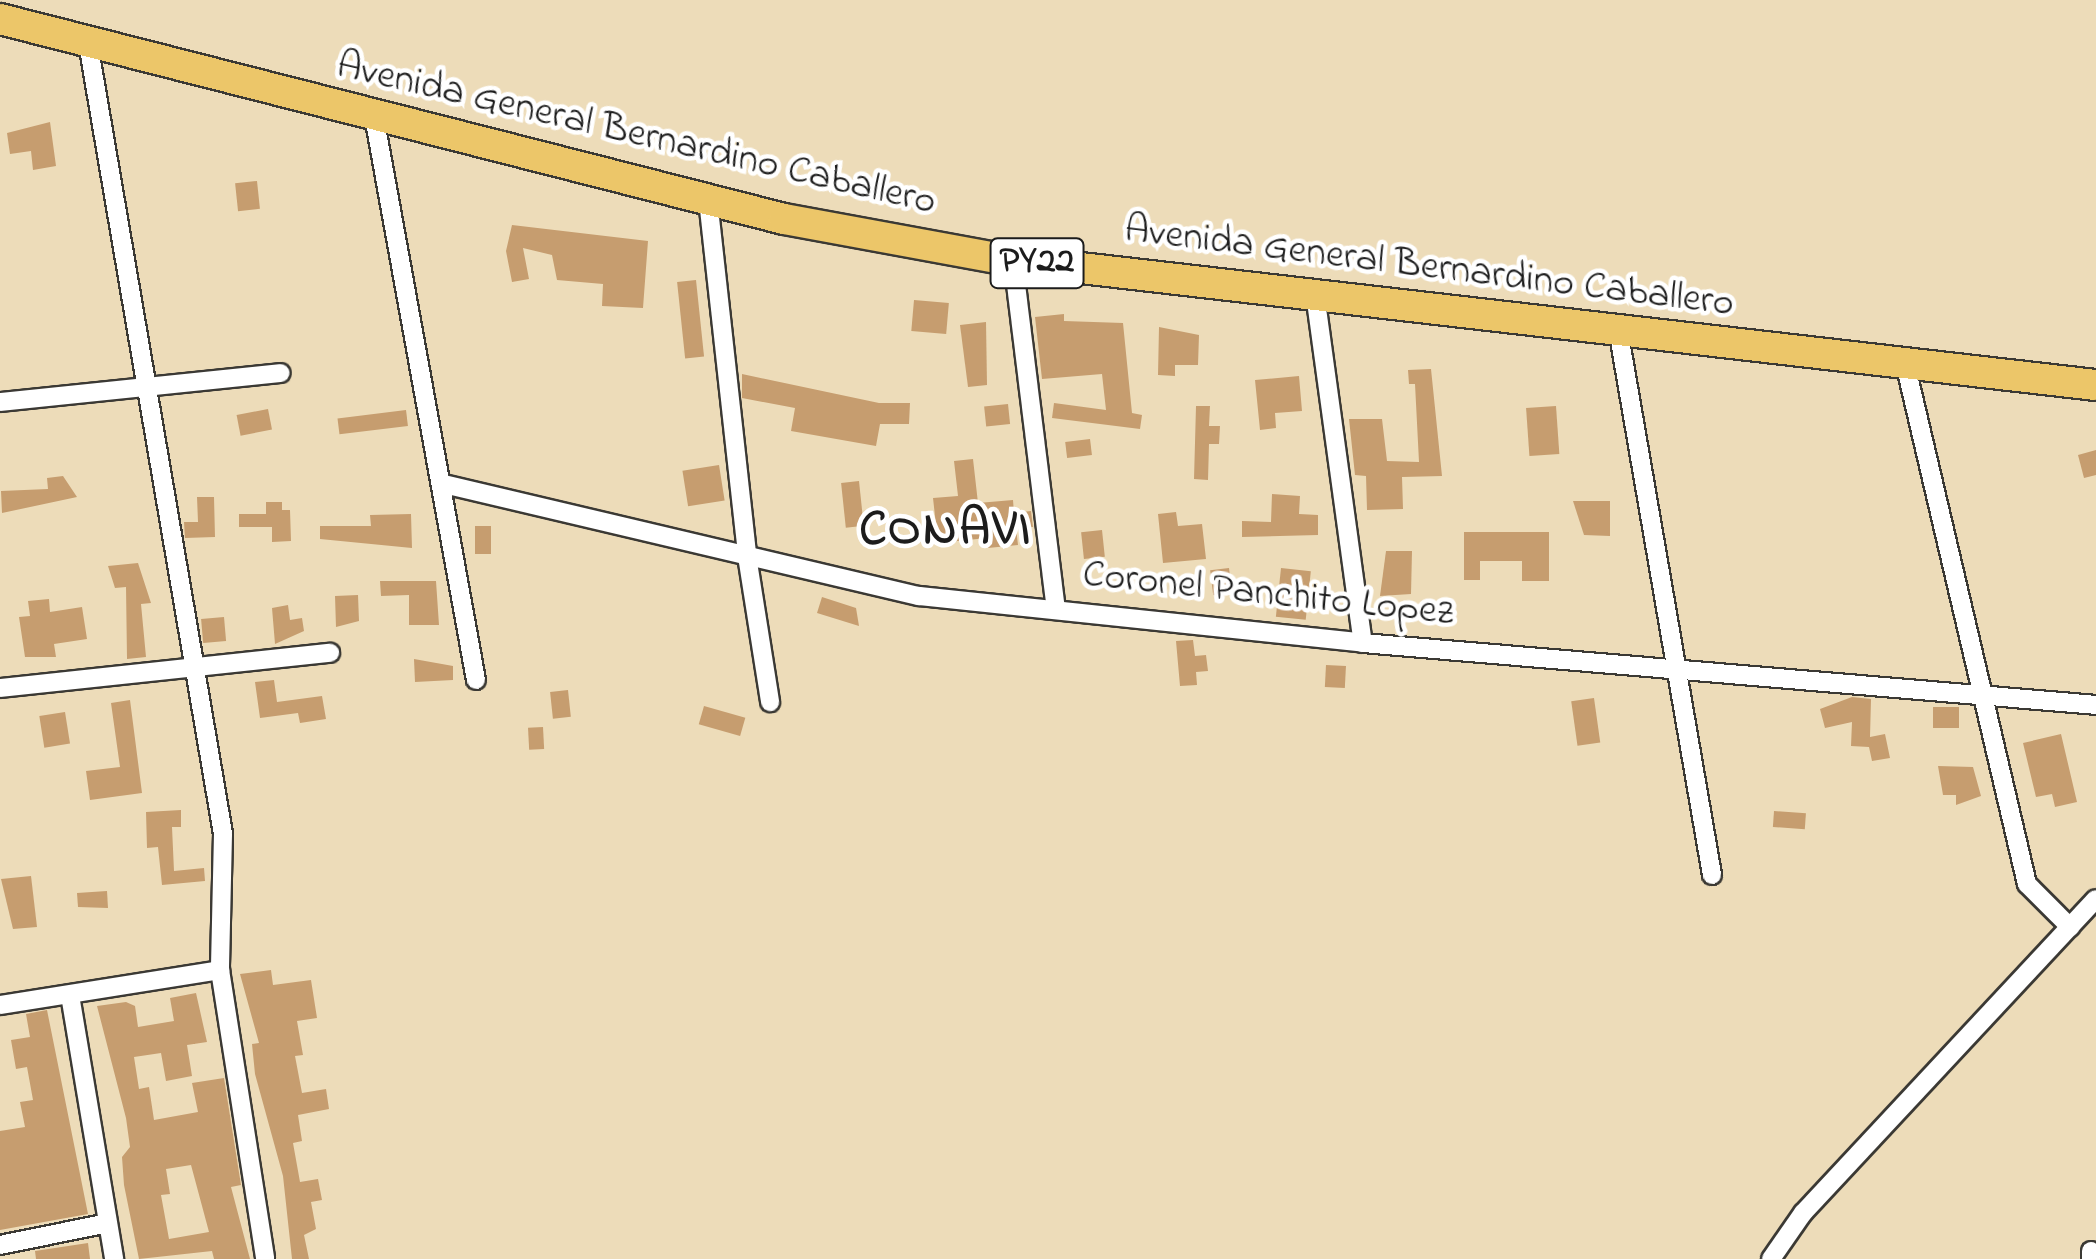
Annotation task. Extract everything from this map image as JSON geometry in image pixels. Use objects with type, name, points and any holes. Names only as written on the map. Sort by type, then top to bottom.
[{"type":"highway","name":"Avenida General Bernardino Caballero","points":[[0,19],[708,200],[1013,260],[2096,385]]},
{"type":"street","points":[[88,43],[223,834],[220,970],[265,1259]]},
{"type":"street","points":[[374,116],[444,484],[476,680]]},
{"type":"street","points":[[708,200],[746,556],[770,702]]},
{"type":"street","points":[[1013,260],[1056,608]]},
{"type":"street","points":[[1316,294],[1364,643]]},
{"type":"street","points":[[1618,330],[1712,876]]},
{"type":"street","points":[[1905,363],[2027,884],[2070,927]]},
{"type":"street","points":[[0,402],[148,390],[281,373]]},
{"type":"street","name":"Coronel Panchito Lopez","points":[[444,484],[852,585],[1364,643],[2096,706]]},
{"type":"street","points":[[0,688],[330,653]]},
{"type":"street","points":[[1771,1259],[1802,1213],[2096,899]]},
{"type":"street","points":[[0,1005],[220,970]]},
{"type":"street","points":[[70,995],[114,1259]]},
{"type":"street","points":[[0,1245],[108,1223]]},
{"type":"building","points":[[50,122],[56,166],[33,170],[31,151],[10,154],[7,133]]},
{"type":"building","points":[[257,181],[260,209],[238,211],[235,183]]},
{"type":"building","points":[[512,225],[648,241],[643,308],[602,306],[603,284],[557,280],[552,255],[523,248],[529,279],[512,282],[506,251]]},
{"type":"building","points":[[696,280],[704,357],[685,359],[677,282]]},
{"type":"building","points":[[914,300],[949,303],[946,334],[911,331]]},
{"type":"building","points":[[1064,314],[1064,321],[1123,323],[1132,413],[1142,415],[1140,429],[1052,418],[1054,403],[1106,410],[1102,374],[1042,379],[1035,317]]},
{"type":"building","points":[[986,322],[987,385],[968,387],[960,325]]},
{"type":"building","points":[[1159,327],[1199,335],[1198,365],[1175,365],[1175,376],[1158,375]]},
{"type":"building","points":[[1431,369],[1442,476],[1402,477],[1403,509],[1367,510],[1366,476],[1355,475],[1349,419],[1382,419],[1387,461],[1419,462],[1415,384],[1409,384],[1408,370]]},
{"type":"building","points":[[742,374],[879,403],[910,403],[909,424],[880,424],[876,446],[791,431],[795,408],[742,398]]},
{"type":"building","points":[[1299,376],[1302,411],[1275,413],[1276,428],[1260,430],[1255,380]]},
{"type":"building","points":[[1008,404],[1010,424],[986,426],[984,407]]},
{"type":"building","points":[[1196,406],[1210,406],[1209,426],[1220,426],[1219,444],[1209,444],[1208,480],[1194,479]]},
{"type":"building","points":[[1556,406],[1559,454],[1529,456],[1526,408]]},
{"type":"building","points":[[268,409],[272,430],[241,436],[237,415]]},
{"type":"building","points":[[406,410],[408,426],[339,434],[338,418]]},
{"type":"building","points":[[1090,439],[1092,455],[1067,458],[1065,442]]},
{"type":"building","points":[[2096,450],[2096,475],[2084,478],[2078,455]]},
{"type":"building","points":[[973,459],[978,503],[1013,500],[1014,513],[1031,511],[1033,527],[1016,528],[1018,545],[988,548],[987,538],[938,543],[933,498],[958,496],[954,461]]},
{"type":"building","points":[[719,465],[725,501],[688,506],[682,471]]},
{"type":"building","points":[[63,476],[77,497],[2,513],[1,491],[48,489],[47,478]]},
{"type":"building","points":[[859,481],[864,526],[846,528],[841,483]]},
{"type":"building","points":[[1272,494],[1300,496],[1299,514],[1318,515],[1318,535],[1242,537],[1242,521],[1271,522]]},
{"type":"building","points":[[197,497],[214,497],[215,537],[185,538],[184,522],[198,522]]},
{"type":"building","points":[[1573,501],[1610,501],[1610,536],[1584,535]]},
{"type":"building","points":[[266,502],[282,502],[282,510],[290,510],[291,541],[272,542],[272,527],[239,527],[239,514],[266,514]]},
{"type":"building","points":[[1176,512],[1178,526],[1202,524],[1206,559],[1163,563],[1158,514]]},
{"type":"building","points":[[411,514],[412,548],[320,539],[320,526],[371,526],[370,515]]},
{"type":"building","points":[[475,526],[491,526],[491,554],[475,554]]},
{"type":"building","points":[[1102,530],[1105,557],[1084,559],[1081,532]]},
{"type":"building","points":[[1464,532],[1549,532],[1549,581],[1522,581],[1522,561],[1480,561],[1480,580],[1464,580]]},
{"type":"building","points":[[1386,551],[1412,551],[1411,594],[1380,596]]},
{"type":"building","points":[[138,563],[151,603],[141,604],[146,657],[127,659],[126,587],[115,588],[108,566]]},
{"type":"building","points":[[1229,568],[1232,593],[1213,595],[1210,570]]},
{"type":"building","points":[[1281,568],[1311,571],[1306,620],[1276,617]]},
{"type":"building","points":[[380,581],[436,581],[439,625],[409,625],[409,595],[381,596]]},
{"type":"building","points":[[358,595],[359,621],[336,627],[335,596]]},
{"type":"building","points":[[822,597],[856,608],[859,626],[817,613]]},
{"type":"building","points":[[49,599],[50,612],[82,607],[87,639],[54,644],[56,657],[25,657],[19,617],[30,616],[28,601]]},
{"type":"building","points":[[288,605],[290,620],[302,618],[304,631],[275,644],[272,608]]},
{"type":"building","points":[[224,617],[226,641],[203,643],[201,619]]},
{"type":"building","points":[[1193,640],[1195,656],[1206,655],[1208,671],[1196,672],[1197,685],[1180,686],[1176,641]]},
{"type":"building","points":[[414,659],[453,666],[453,680],[415,682]]},
{"type":"building","points":[[1326,665],[1346,666],[1345,688],[1325,687]]},
{"type":"building","points":[[274,680],[277,702],[322,696],[326,719],[300,723],[298,713],[260,718],[255,682]]},
{"type":"building","points":[[568,690],[571,717],[553,719],[550,692]]},
{"type":"building","points":[[1852,697],[1871,699],[1870,737],[1885,734],[1890,758],[1872,761],[1869,747],[1851,746],[1852,722],[1825,728],[1820,709]]},
{"type":"building","points":[[1594,698],[1600,743],[1577,746],[1571,701]]},
{"type":"building","points":[[130,700],[142,793],[90,800],[86,771],[120,767],[111,703]]},
{"type":"building","points":[[704,706],[745,718],[740,736],[699,724]]},
{"type":"building","points":[[1933,707],[1959,707],[1959,728],[1933,728]]},
{"type":"building","points":[[65,712],[70,744],[44,748],[39,716]]},
{"type":"building","points":[[543,727],[544,749],[529,750],[528,728]]},
{"type":"building","points":[[2061,734],[2077,802],[2055,807],[2052,794],[2036,797],[2023,743]]},
{"type":"building","points":[[1938,766],[1973,767],[1981,796],[1956,805],[1956,795],[1943,795]]},
{"type":"building","points":[[181,810],[181,827],[172,827],[174,871],[204,868],[205,881],[162,885],[158,847],[147,848],[146,812]]},
{"type":"building","points":[[1774,811],[1806,813],[1805,829],[1773,827]]},
{"type":"building","points":[[31,876],[37,927],[13,929],[1,879]]},
{"type":"building","points":[[107,891],[108,908],[78,907],[77,893]]},
{"type":"building","points":[[271,970],[273,985],[311,980],[317,1018],[297,1021],[303,1055],[295,1056],[302,1093],[326,1089],[329,1109],[298,1115],[302,1141],[293,1143],[300,1182],[318,1179],[322,1200],[311,1202],[316,1229],[304,1235],[309,1259],[292,1259],[283,1176],[255,1074],[252,1044],[259,1043],[240,974]]},
{"type":"building","points":[[196,993],[207,1042],[187,1045],[192,1076],[166,1081],[161,1053],[134,1057],[139,1089],[149,1087],[154,1120],[198,1112],[192,1083],[224,1078],[241,1185],[231,1187],[250,1259],[214,1259],[212,1251],[139,1259],[124,1185],[122,1157],[130,1147],[126,1118],[97,1006],[126,1002],[135,1006],[138,1027],[174,1021],[170,998]],"holes":[[[191,1165],[209,1232],[169,1239],[161,1195],[170,1194],[166,1169]]]},
{"type":"building","points":[[47,1010],[88,1214],[0,1230],[0,1131],[25,1127],[20,1102],[33,1100],[27,1067],[16,1069],[11,1040],[30,1037],[26,1014]]},
{"type":"building","points":[[88,1243],[90,1259],[36,1259],[35,1251]]},
{"type":"district","name":"CONAVI","points":[[946,531]]}]
